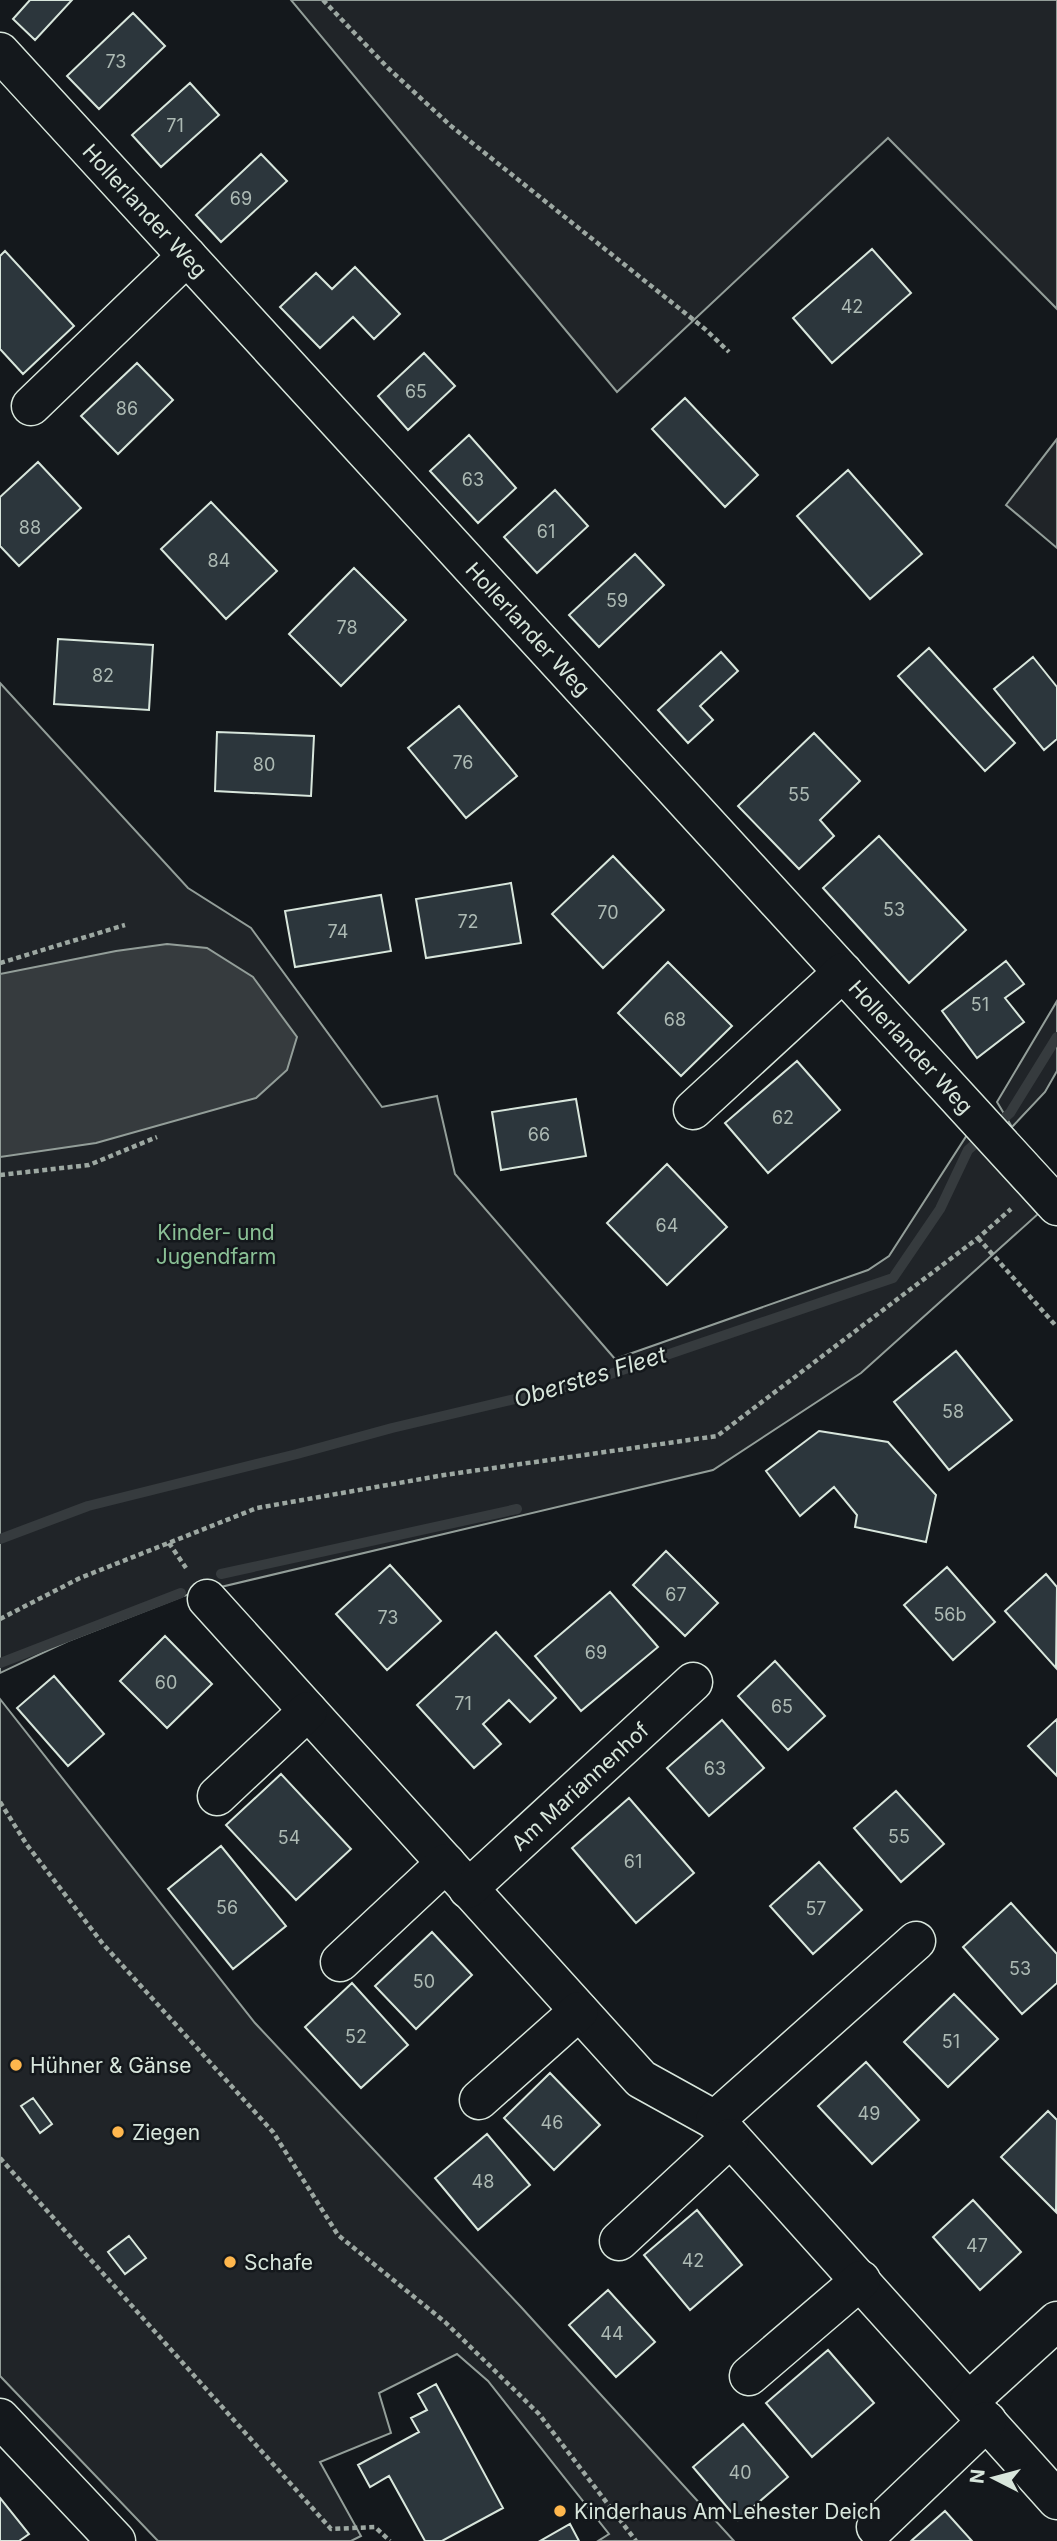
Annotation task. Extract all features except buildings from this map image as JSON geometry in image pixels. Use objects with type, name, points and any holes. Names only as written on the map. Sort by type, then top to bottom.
[{"type":"street","name":"Hollerlander Weg","points":[[0,52],[1048,1196]]},
{"type":"street","points":[[31,406],[187,256]]},
{"type":"street","points":[[693,1110],[844,972]]},
{"type":"street","points":[[207,1600],[641,2079],[723,2129],[1057,2500]]},
{"type":"street","name":"Am Mariannenhof","points":[[340,1962],[457,1876],[693,1682]]},
{"type":"street","points":[[217,1796],[308,1711]]},
{"type":"street","points":[[619,2241],[723,2129],[916,1941]]},
{"type":"street","points":[[479,2100],[579,2011]]},
{"type":"street","points":[[749,2376],[861,2280]]},
{"type":"street","points":[[876,2526],[1057,2321]]},
{"type":"street","points":[[0,2418],[116,2541]]},
{"type":"path","points":[[323,0],[387,68],[452,126],[705,329],[729,352]]},
{"type":"path","points":[[0,963],[125,925]]},
{"type":"path","points":[[0,1175],[89,1166],[157,1137]]},
{"type":"path","points":[[0,1619],[80,1578],[257,1508],[444,1475],[717,1436],[978,1238],[1048,1196]]},
{"type":"path","points":[[978,1238],[1057,1327]]},
{"type":"path","points":[[0,1802],[27,1845],[103,1944],[273,2132],[338,2235],[445,2322],[538,2414],[636,2541]]},
{"type":"path","points":[[0,2158],[331,2529],[374,2527],[390,2541]]},
{"type":"green space","points":[[291,0],[1057,0],[1057,309],[888,138],[617,392]]},
{"type":"green space","points":[[1057,439],[1057,548],[1006,505]]},
{"type":"green space","name":"Kinder- und Jugendfarm","points":[[0,683],[188,888],[251,928],[382,1107],[437,1096],[455,1174],[615,1359],[868,1270],[889,1256],[967,1135],[1038,1214],[861,1373],[713,1470],[183,1596],[68,1641],[0,1673]]},
{"type":"green space","points":[[1057,1001],[1057,1071],[1045,1092],[1012,1127],[997,1102]]},
{"type":"green space","points":[[0,1699],[255,2023],[521,2307],[734,2541],[598,2541],[609,2534],[488,2381],[457,2354],[379,2393],[391,2433],[320,2462],[361,2536],[351,2541],[158,2541],[0,2376]]},
{"type":"shaded area","points":[[167,944],[207,948],[253,977],[297,1037],[287,1070],[256,1098],[96,1143],[0,1157],[0,974],[116,951]]},
{"type":"waterway","name":"Oberstes Fleet","points":[[0,1539],[88,1506],[392,1428],[587,1382],[893,1278],[940,1209],[968,1150],[1010,1113],[1057,1037]]},
{"type":"waterway","points":[[221,1574],[517,1509]]},
{"type":"waterway","points":[[0,1663],[181,1593]]},
{"type":"place","name":"Hühner & Gänse","points":[[16,2065]]},
{"type":"place","name":"Ziegen","points":[[118,2132]]},
{"type":"place","name":"Schafe","points":[[230,2262]]},
{"type":"place","name":"Kinderhaus Am Lehester Deich","points":[[560,2511]]}]
